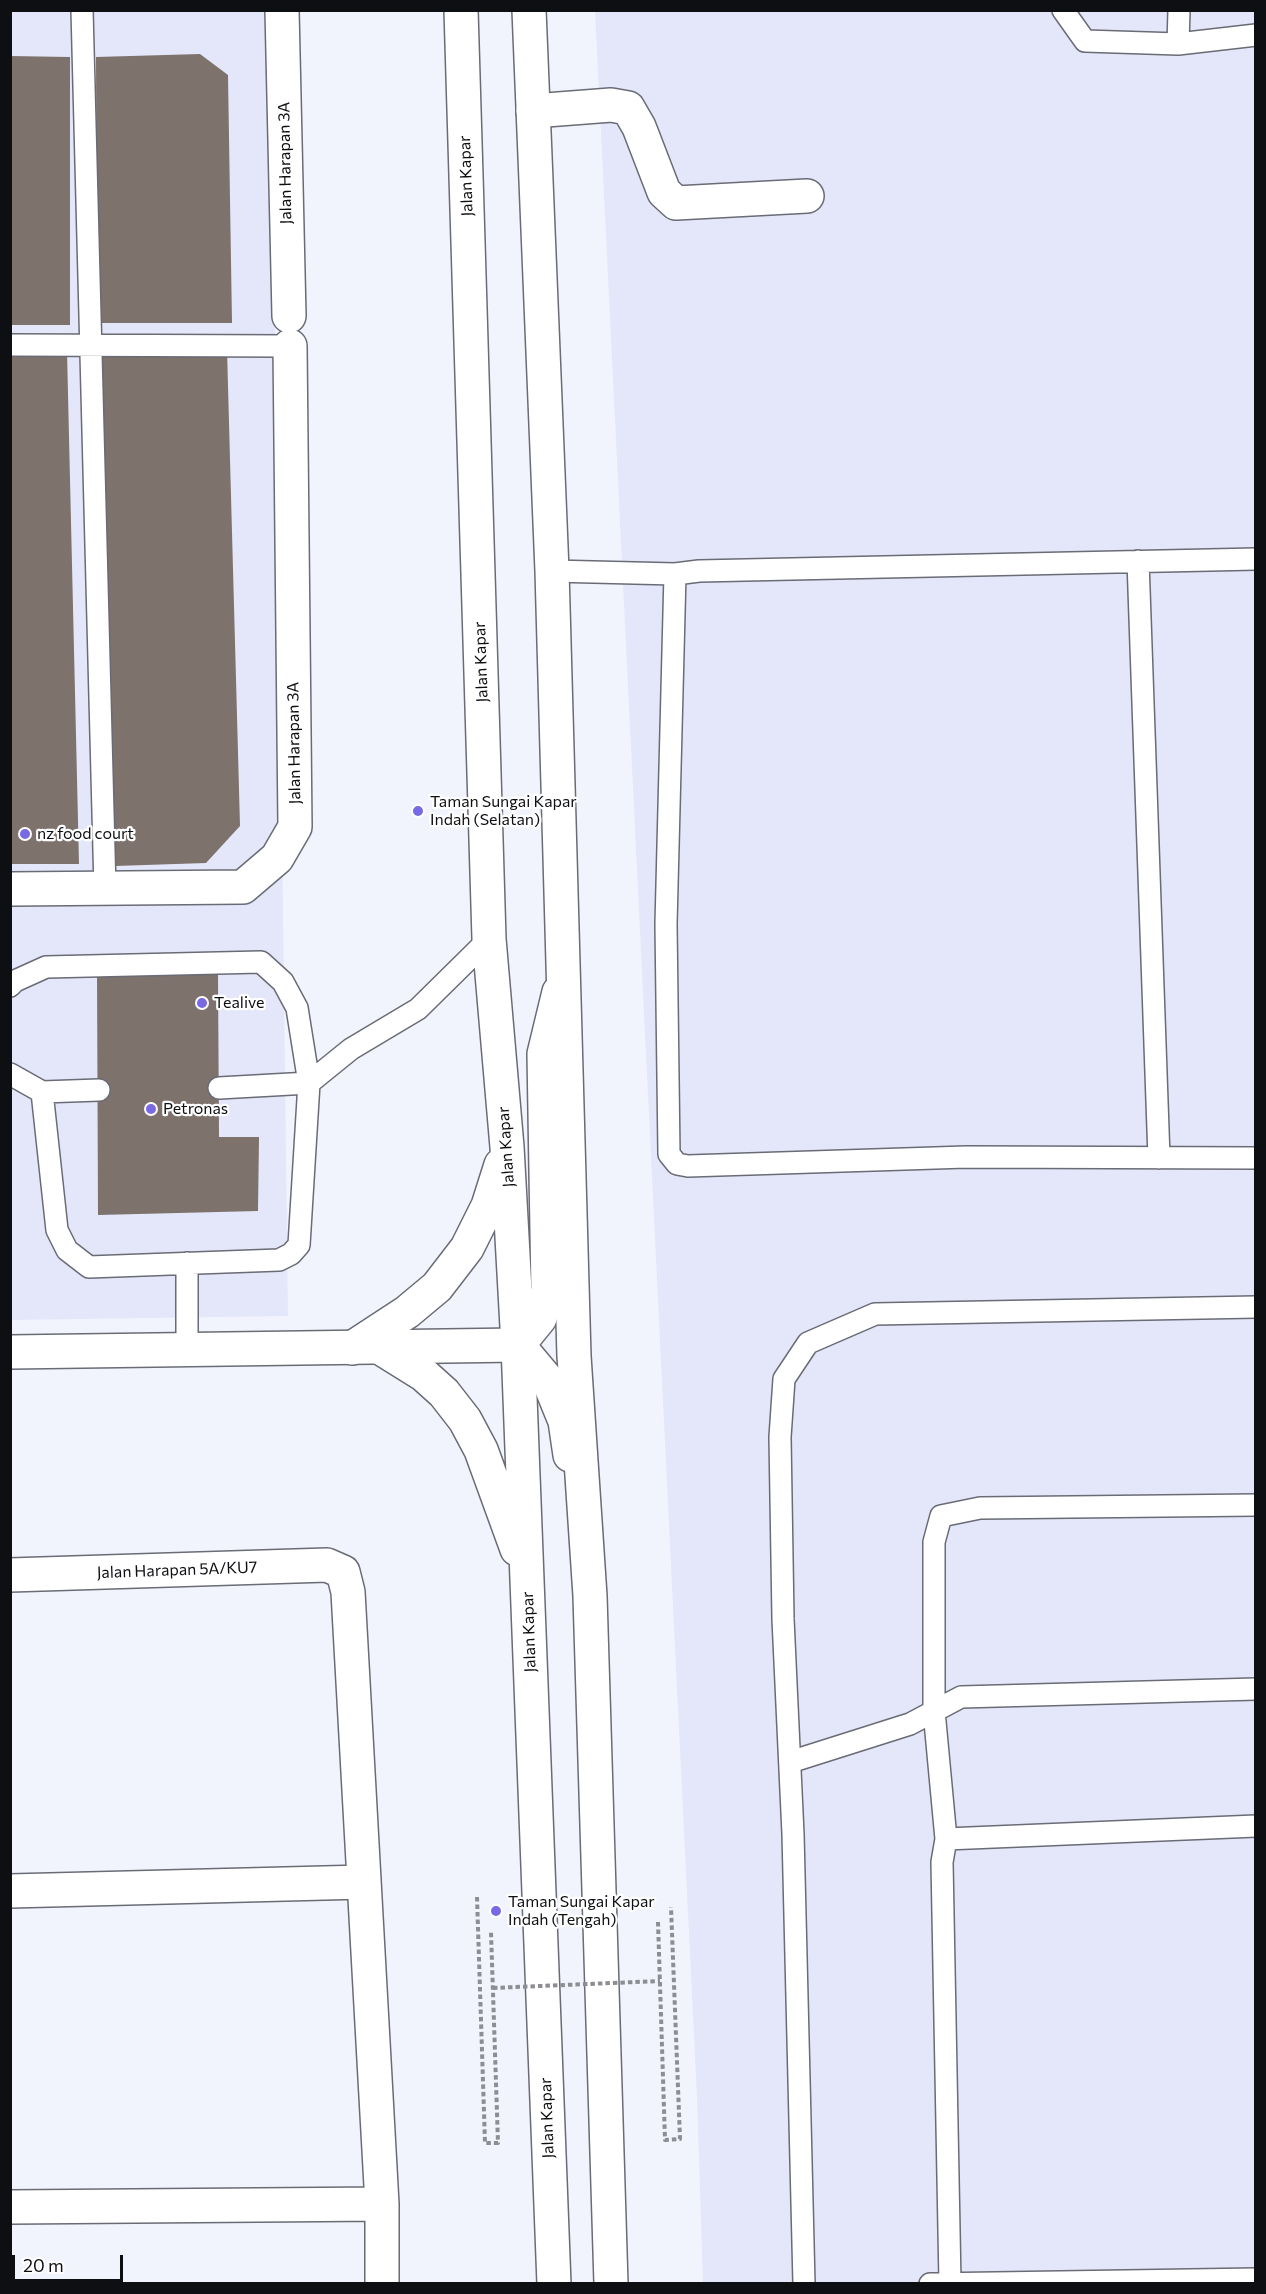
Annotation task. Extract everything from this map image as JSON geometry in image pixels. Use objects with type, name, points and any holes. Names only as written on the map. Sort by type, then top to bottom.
[{"type":"main road","name":"Jalan Harapan 3A","points":[[10,889],[243,887],[277,858],[295,827],[289,331],[282,10]]},
{"type":"main road","name":"Jalan Kapar","points":[[461,10],[489,939],[507,1147],[518,1346],[554,2283]]},
{"type":"main road","points":[[530,10],[552,571],[574,1356],[590,1596],[611,2283]]},
{"type":"main road","points":[[533,111],[611,105],[628,108],[639,127],[664,192],[676,203],[807,196]]},
{"type":"main road","points":[[518,1346],[540,1318],[548,1290],[544,1054],[562,978]]},
{"type":"main road","points":[[365,1347],[437,1287],[467,1248],[488,1206],[507,1147]]},
{"type":"main road","points":[[10,1352],[518,1346],[549,1382],[565,1421],[590,1596]]},
{"type":"main road","points":[[365,1347],[424,1375],[444,1393],[465,1420],[481,1450],[527,1576]]},
{"type":"main road","name":"Jalan Harapan 5A/KU7","points":[[10,1575],[327,1565],[343,1572],[348,1592],[364,1882]]},
{"type":"main road","points":[[10,1891],[364,1882],[382,2204],[382,2283]]},
{"type":"main road","points":[[10,2206],[382,2204]]},
{"type":"lane","points":[[82,10],[105,889]]},
{"type":"lane","points":[[1063,10],[1085,41],[1178,44],[1256,35]]},
{"type":"lane","points":[[1178,44],[1179,10]]},
{"type":"lane","points":[[10,345],[91,345],[289,331]]},
{"type":"lane","points":[[552,571],[675,574],[699,571],[1256,559]]},
{"type":"lane","points":[[1138,561],[1159,1158]]},
{"type":"lane","points":[[675,574],[666,924],[669,1154],[677,1164],[688,1166],[966,1157],[1256,1158]]},
{"type":"lane","points":[[219,1088],[309,1083],[351,1049],[418,1009],[489,939]]},
{"type":"lane","points":[[10,986],[15,981],[46,967],[261,962],[283,982],[297,1008],[309,1083],[299,1245],[291,1254],[279,1260],[89,1267],[67,1250],[57,1230],[42,1092]]},
{"type":"lane","points":[[10,1074],[42,1092],[99,1090]]},
{"type":"lane","points":[[187,1263],[187,1350]]},
{"type":"lane","points":[[804,2283],[790,1762],[783,1619],[780,1437],[784,1379],[808,1343],[875,1314],[1256,1307]]},
{"type":"lane","points":[[950,2283],[942,1862],[945,1839],[934,1711],[934,1542],[941,1516],[980,1508],[1256,1505]]},
{"type":"lane","points":[[790,1762],[910,1724],[961,1697],[1256,1689]]},
{"type":"lane","points":[[945,1839],[1256,1826]]},
{"type":"lane","points":[[930,2283],[1256,2279]]},
{"type":"path","points":[[477,1897],[485,2143],[498,2143],[491,1932]]},
{"type":"path","points":[[658,1922],[665,2139],[680,2139],[671,1907]]},
{"type":"path","points":[[493,1988],[660,1981]]},
{"type":"shaded area","points":[[10,11],[269,11],[277,428],[288,1316],[11,1320]]},
{"type":"shaded area","points":[[595,11],[1255,11],[1255,2283],[703,2283],[697,2098]]},
{"type":"building","points":[[200,54],[228,75],[232,323],[97,323],[96,57]]},
{"type":"building","points":[[10,56],[70,57],[70,325],[10,325]]},
{"type":"building","points":[[101,346],[227,349],[240,826],[206,863],[115,866]]},
{"type":"building","points":[[67,351],[79,864],[10,864],[10,352]]},
{"type":"building","points":[[97,971],[218,971],[219,1137],[259,1137],[258,1211],[98,1215]]},
{"type":"place","name":"Taman Sungai Kapar Indah (Selatan)","points":[[418,811]]},
{"type":"place","name":"nz food court","points":[[25,834]]},
{"type":"place","name":"Tealive","points":[[202,1003]]},
{"type":"place","name":"Petronas","points":[[151,1109]]},
{"type":"place","name":"Taman Sungai Kapar Indah (Tengah)","points":[[496,1911]]}]
